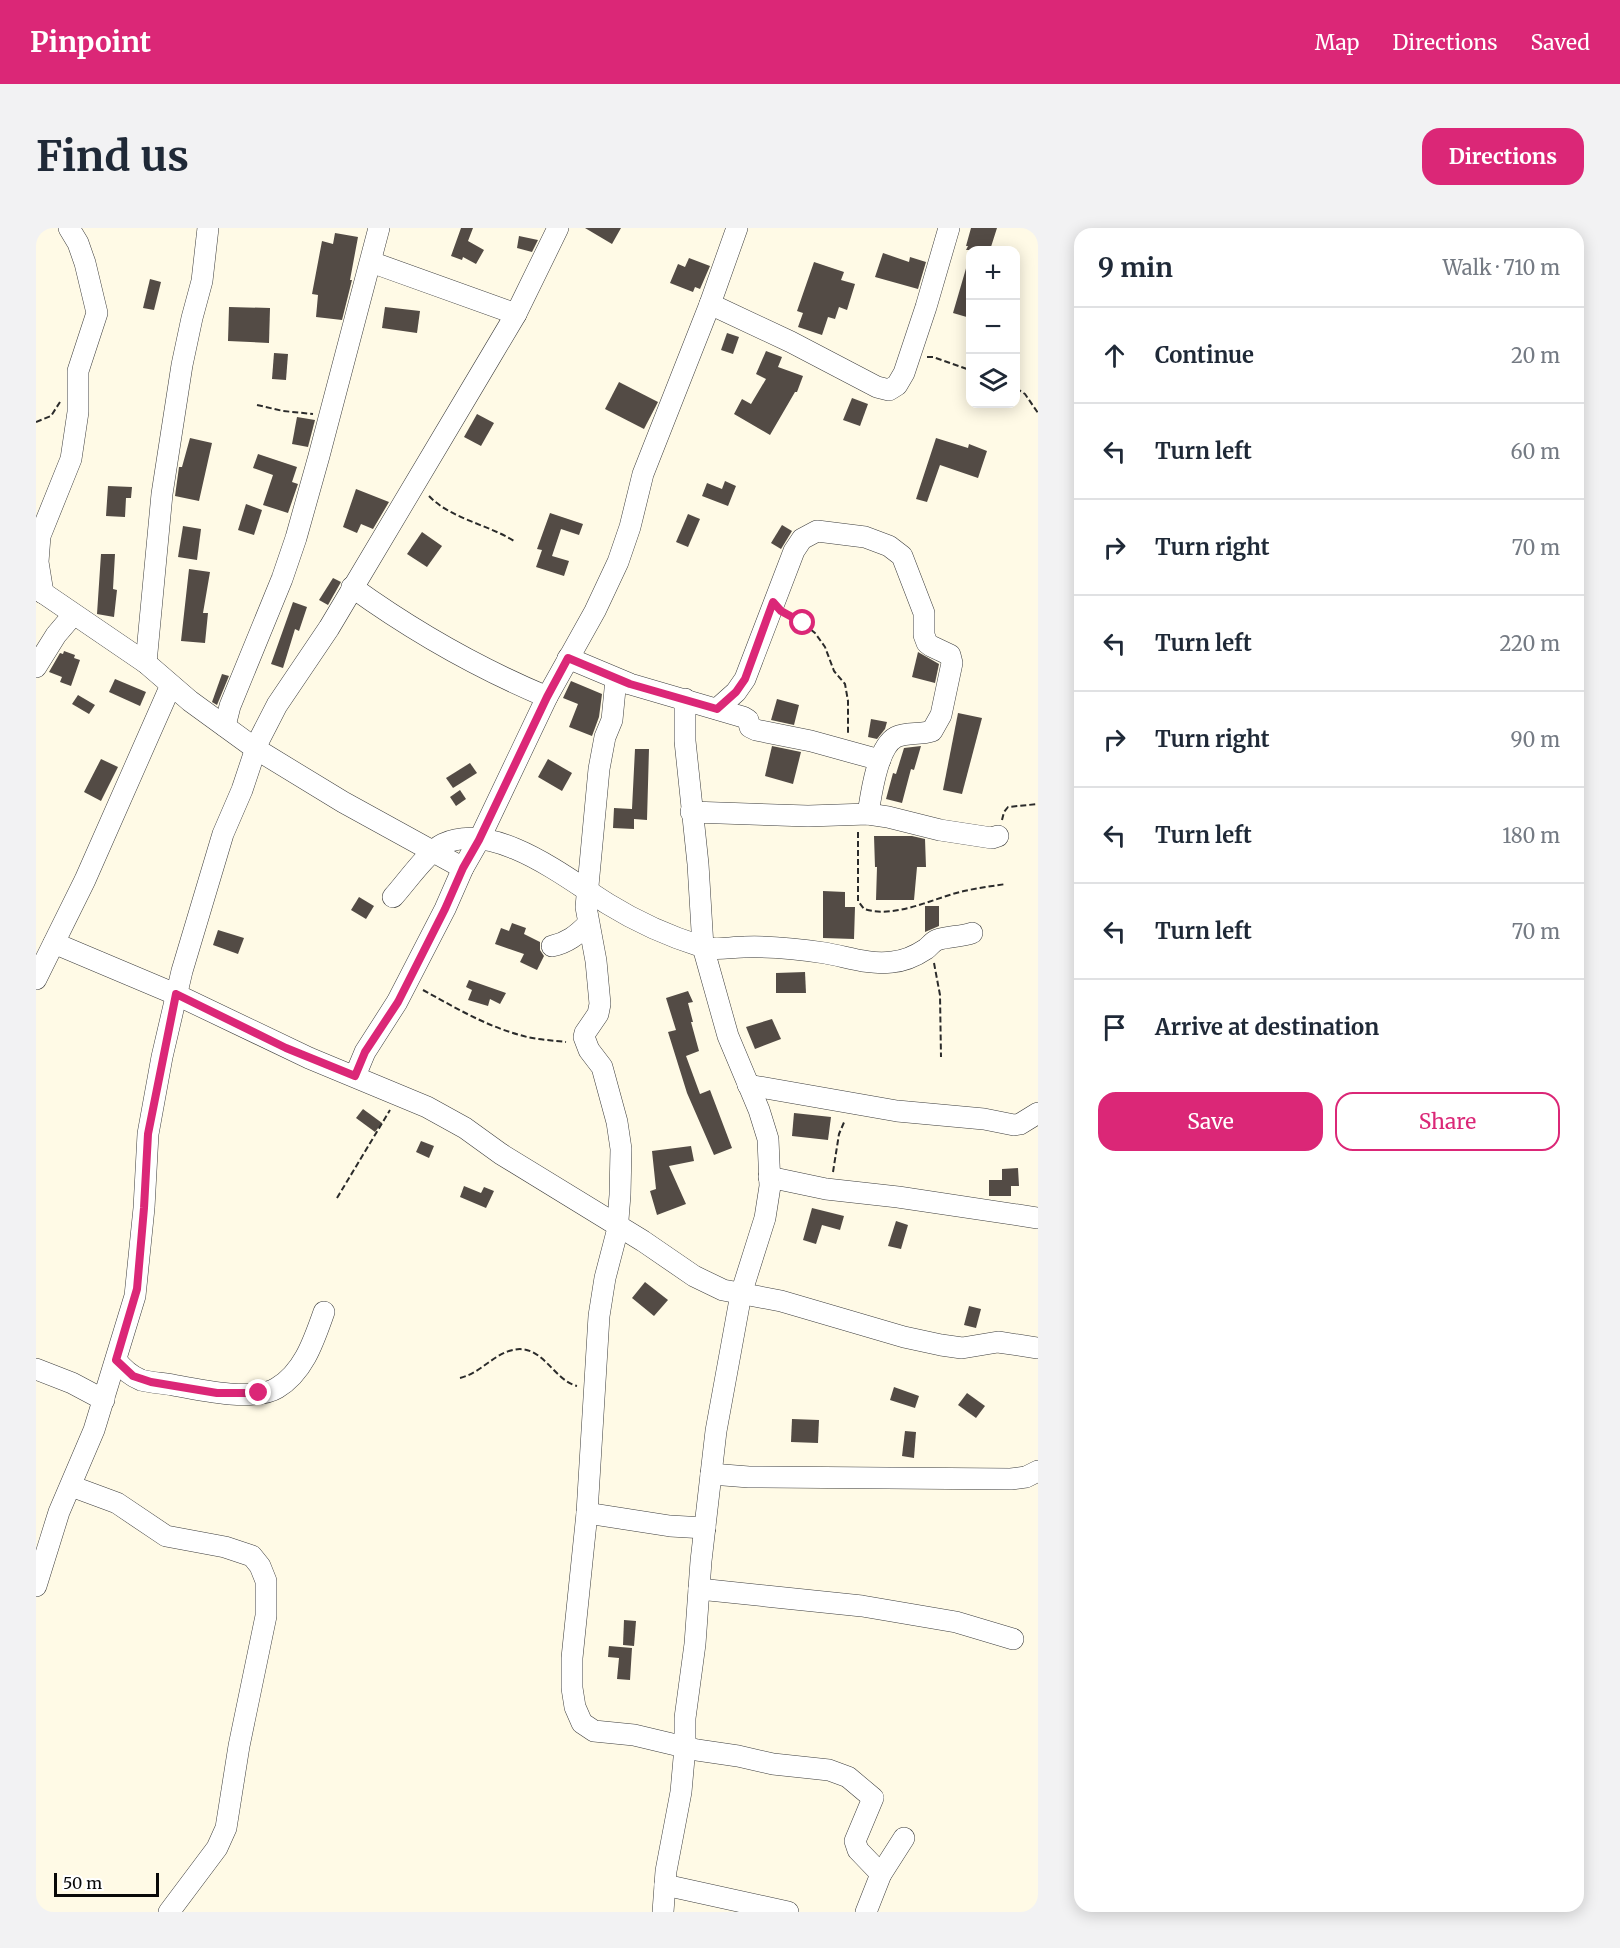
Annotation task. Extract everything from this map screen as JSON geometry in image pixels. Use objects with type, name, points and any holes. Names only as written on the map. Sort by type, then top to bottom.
[{"type":"street","points":[[69,228],[85,262],[97,313],[78,371],[78,412],[71,459],[40,536],[39,590],[146,663],[171,685],[256,749],[463,868]]},
{"type":"street","points":[[146,663],[162,494],[182,365],[202,281],[208,228]]},
{"type":"street","points":[[225,726],[230,706],[292,548],[331,413],[379,228]]},
{"type":"street","points":[[36,1587],[59,1512],[104,1400],[137,1289],[148,1134],[176,994],[223,834],[256,749],[277,705],[329,628],[516,314],[558,228]]},
{"type":"street","points":[[355,1076],[365,1052],[398,1002],[547,697],[595,611],[618,562],[630,527],[643,474],[710,304],[737,228]]},
{"type":"street","points":[[710,304],[886,390],[892,389],[900,382],[909,357],[949,228]]},
{"type":"street","points":[[371,262],[516,314]]},
{"type":"street","points":[[717,709],[736,692],[745,679],[773,602],[797,545],[804,537],[814,532],[835,532],[865,537],[889,546],[902,556],[924,613],[924,634],[927,643],[950,655],[952,663],[941,715],[932,731],[903,734],[888,743],[880,760],[864,814]]},
{"type":"street","points":[[352,587],[445,647],[547,697]]},
{"type":"street","points":[[36,667],[56,635],[73,615]]},
{"type":"street","points":[[568,658],[616,679],[747,718],[750,727],[756,730],[880,760]]},
{"type":"street","points":[[616,679],[612,720],[605,737],[599,769],[586,907],[596,961],[600,1004],[598,1014],[585,1033],[584,1041],[602,1067],[619,1128],[621,1195],[618,1226],[601,1298],[596,1345],[587,1513],[572,1658],[573,1698],[586,1728],[594,1731],[634,1735],[772,1764],[829,1770],[848,1777],[873,1798],[855,1841],[858,1850],[881,1874]]},
{"type":"street","points":[[36,979],[85,880],[171,685]]},
{"type":"street","points":[[663,1912],[665,1885],[678,1812],[685,1747],[685,1718],[695,1644],[711,1474],[730,1346],[741,1294],[765,1218],[769,1177],[768,1139],[759,1110],[728,1036],[703,947],[698,864],[685,741],[686,699]]},
{"type":"street","points":[[692,812],[785,816],[864,814],[888,817],[940,830],[992,838],[999,836]]},
{"type":"street","points":[[393,897],[440,845],[449,842],[479,840],[504,845],[533,857],[636,919],[713,949],[783,948],[825,953],[874,963],[903,960],[938,940],[972,933]]},
{"type":"street","points":[[552,946],[563,944],[588,924]]},
{"type":"street","points":[[54,943],[176,994],[286,1048],[448,1118],[522,1168],[618,1226],[694,1276],[723,1290],[781,1301],[941,1346],[962,1348],[998,1342],[1038,1348]]},
{"type":"street","points":[[748,1085],[909,1113],[984,1119],[1014,1125],[1038,1113]]},
{"type":"street","points":[[769,1177],[826,1189],[898,1197],[1038,1218]]},
{"type":"street","points":[[116,1360],[133,1376],[151,1382],[231,1395],[275,1390],[291,1378],[304,1361],[315,1339],[324,1312]]},
{"type":"street","points":[[36,1369],[72,1383],[104,1400]]},
{"type":"street","points":[[711,1474],[749,1477],[1011,1479],[1026,1477],[1038,1471]]},
{"type":"street","points":[[71,1486],[117,1503],[166,1536],[225,1547],[252,1556],[260,1566],[266,1581],[266,1616],[241,1735],[226,1828],[217,1848],[169,1912]]},
{"type":"street","points":[[587,1513],[670,1526],[705,1528]]},
{"type":"street","points":[[699,1589],[862,1606],[956,1622],[1013,1639]]},
{"type":"street","points":[[866,1912],[881,1874],[904,1838]]},
{"type":"street","points":[[665,1885],[788,1912]]},
{"type":"path","points":[[909,357],[933,357],[966,369]]},
{"type":"path","points":[[1020,391],[1025,394],[1038,413]]},
{"type":"path","points":[[257,405],[283,411],[331,413]]},
{"type":"path","points":[[417,479],[436,503],[452,513],[495,530],[513,541]]},
{"type":"path","points":[[773,602],[781,611],[803,623],[815,633],[825,647],[834,671],[845,684],[848,694],[849,751]]},
{"type":"path","points":[[999,836],[1006,808],[1038,804]]},
{"type":"path","points":[[864,814],[857,870],[858,901],[864,909],[893,911],[964,891],[1006,884]]},
{"type":"path","points":[[930,946],[940,995],[941,1057]]},
{"type":"path","points":[[408,982],[467,1014],[519,1035],[536,1039],[584,1041]]},
{"type":"path","points":[[337,1198],[399,1095]]},
{"type":"path","points":[[826,1189],[833,1174],[838,1134],[844,1122],[859,1105]]},
{"type":"path","points":[[460,1378],[476,1373],[492,1360],[509,1351],[524,1350],[543,1358],[569,1383],[595,1387]]},
{"type":"building","points":[[461,228],[473,228],[468,241],[484,250],[476,264],[463,257],[462,260],[451,256]]},
{"type":"building","points":[[585,228],[621,228],[612,244]]},
{"type":"building","points":[[971,228],[997,228],[991,246],[966,246]]},
{"type":"building","points":[[335,233],[358,237],[350,280],[352,280],[342,320],[316,317],[318,295],[312,294],[322,241],[333,244]]},
{"type":"building","points":[[519,236],[538,240],[532,252],[517,248]]},
{"type":"building","points":[[883,253],[909,262],[910,257],[926,262],[918,289],[875,277]]},
{"type":"building","points":[[689,258],[710,266],[700,289],[695,287],[693,292],[670,283],[678,264],[685,267]]},
{"type":"building","points":[[814,262],[844,272],[841,280],[855,284],[847,310],[839,307],[835,319],[828,317],[822,335],[798,327],[803,313],[797,311]]},
{"type":"building","points":[[966,268],[966,317],[953,313]]},
{"type":"building","points":[[150,279],[161,282],[154,310],[143,308]]},
{"type":"building","points":[[229,307],[270,308],[269,343],[228,341]]},
{"type":"building","points":[[385,307],[420,311],[417,333],[382,328]]},
{"type":"building","points":[[727,333],[739,337],[733,354],[721,350]]},
{"type":"building","points":[[766,351],[782,357],[778,367],[803,376],[797,392],[770,435],[734,414],[742,399],[751,404],[766,379],[756,374]]},
{"type":"building","points":[[274,353],[288,354],[286,380],[272,379]]},
{"type":"building","points":[[619,382],[658,402],[644,429],[605,409]]},
{"type":"building","points":[[852,398],[868,404],[860,426],[843,420]]},
{"type":"building","points":[[477,414],[494,423],[481,446],[464,437]]},
{"type":"building","points":[[297,417],[315,420],[308,447],[292,444]]},
{"type":"building","points":[[190,438],[212,443],[199,501],[175,496],[179,467],[182,467]]},
{"type":"building","points":[[936,438],[968,448],[969,444],[987,451],[978,478],[940,465],[927,502],[916,499]]},
{"type":"building","points":[[258,454],[297,467],[292,482],[298,484],[288,513],[263,505],[273,475],[253,468]]},
{"type":"building","points":[[725,481],[736,486],[728,506],[702,496],[707,483],[722,489]]},
{"type":"building","points":[[108,486],[132,487],[131,498],[126,498],[125,517],[106,516]]},
{"type":"building","points":[[356,489],[389,502],[373,529],[361,524],[357,533],[343,527]]},
{"type":"building","points":[[246,504],[262,510],[254,535],[238,530]]},
{"type":"building","points":[[550,513],[583,524],[579,535],[561,529],[552,556],[569,561],[564,576],[536,567],[542,550],[537,549]]},
{"type":"building","points":[[688,514],[700,519],[688,547],[676,542]]},
{"type":"building","points":[[782,525],[792,531],[781,549],[771,543]]},
{"type":"building","points":[[183,526],[201,529],[197,560],[178,557]]},
{"type":"building","points":[[422,532],[442,546],[427,567],[407,554]]},
{"type":"building","points":[[101,554],[115,554],[113,589],[117,590],[114,617],[97,614]]},
{"type":"building","points":[[189,569],[210,572],[203,613],[208,613],[205,643],[181,641]]},
{"type":"building","points":[[333,578],[341,582],[328,605],[319,600]]},
{"type":"building","points":[[293,602],[307,607],[299,631],[295,629],[283,668],[271,664]]},
{"type":"building","points":[[64,651],[75,655],[74,658],[80,660],[71,686],[60,682],[62,677],[49,672],[60,653],[63,654]]},
{"type":"building","points":[[918,652],[939,664],[935,683],[912,677]]},
{"type":"building","points":[[222,674],[229,676],[217,705],[212,702]]},
{"type":"building","points":[[115,679],[146,692],[140,706],[109,692]]},
{"type":"building","points":[[571,681],[602,694],[599,717],[592,736],[569,727],[578,704],[563,698]]},
{"type":"building","points":[[78,695],[95,705],[89,714],[72,704]]},
{"type":"building","points":[[777,699],[799,705],[794,725],[771,720]]},
{"type":"building","points":[[958,713],[982,718],[962,794],[943,790]]},
{"type":"building","points":[[871,719],[887,722],[885,729],[877,739],[868,737]]},
{"type":"building","points":[[772,746],[801,752],[793,784],[765,776]]},
{"type":"building","points":[[921,746],[914,770],[911,769],[902,803],[886,799],[893,773],[896,774],[904,748]]},
{"type":"building","points":[[635,749],[649,749],[647,820],[634,819],[634,829],[613,828],[614,808],[632,809]]},
{"type":"building","points":[[101,759],[118,767],[101,801],[84,792]]},
{"type":"building","points":[[548,759],[572,773],[562,791],[538,777]]},
{"type":"building","points":[[470,763],[477,773],[453,788],[446,778]]},
{"type":"building","points":[[460,790],[466,799],[456,806],[450,797]]},
{"type":"building","points":[[874,836],[912,836],[925,839],[926,867],[917,867],[914,900],[876,900],[877,867],[875,867]]},
{"type":"building","points":[[823,891],[845,892],[845,907],[855,907],[854,939],[823,938]]},
{"type":"building","points":[[359,897],[374,906],[366,919],[351,910]]},
{"type":"building","points":[[925,906],[939,906],[939,926],[925,932]]},
{"type":"building","points":[[512,923],[526,928],[524,934],[540,942],[540,950],[544,956],[537,970],[520,962],[524,954],[495,944],[501,928],[509,931]]},
{"type":"building","points":[[218,930],[244,938],[238,954],[213,945]]},
{"type":"building","points":[[805,972],[806,993],[776,993],[776,973]]},
{"type":"building","points":[[469,980],[506,993],[500,1004],[490,999],[488,1006],[468,1000],[472,990],[466,987]]},
{"type":"building","points":[[688,991],[693,1002],[688,1003],[699,1051],[686,1056],[700,1094],[710,1090],[732,1148],[714,1155],[687,1093],[668,1032],[676,1030],[666,998]]},
{"type":"building","points":[[772,1019],[781,1039],[755,1049],[746,1027]]},
{"type":"building","points":[[363,1109],[382,1123],[375,1132],[356,1118]]},
{"type":"building","points":[[794,1113],[831,1117],[828,1140],[792,1136]]},
{"type":"building","points":[[421,1141],[434,1146],[429,1158],[416,1152]]},
{"type":"building","points":[[691,1146],[694,1161],[669,1166],[686,1204],[657,1215],[650,1191],[656,1189],[652,1151]]},
{"type":"building","points":[[1018,1168],[1019,1186],[1011,1186],[1011,1196],[989,1196],[989,1180],[1002,1180],[1002,1169]]},
{"type":"building","points":[[464,1186],[481,1193],[484,1187],[494,1191],[486,1208],[460,1197]]},
{"type":"building","points":[[812,1208],[844,1216],[840,1230],[822,1225],[816,1244],[803,1240]]},
{"type":"building","points":[[896,1221],[908,1225],[901,1249],[888,1246]]},
{"type":"building","points":[[645,1282],[668,1300],[654,1316],[632,1298]]},
{"type":"building","points":[[969,1306],[981,1309],[976,1328],[964,1325]]},
{"type":"building","points":[[894,1387],[919,1396],[915,1408],[890,1400]]},
{"type":"building","points":[[967,1393],[985,1406],[976,1418],[958,1405]]},
{"type":"building","points":[[792,1419],[819,1420],[818,1443],[791,1442]]},
{"type":"building","points":[[905,1431],[916,1432],[914,1458],[902,1456]]},
{"type":"building","points":[[624,1620],[636,1621],[634,1646],[623,1645]]},
{"type":"building","points":[[609,1646],[632,1648],[630,1680],[617,1679],[619,1658],[608,1657]]},
{"type":"route","points":[[259,1393],[231,1395],[151,1382],[133,1376],[116,1360],[137,1289],[148,1134],[176,994],[286,1048],[355,1076],[365,1052],[398,1002],[568,658],[630,684],[717,709],[741,687],[752,663],[773,602],[786,615],[803,623]]}]
